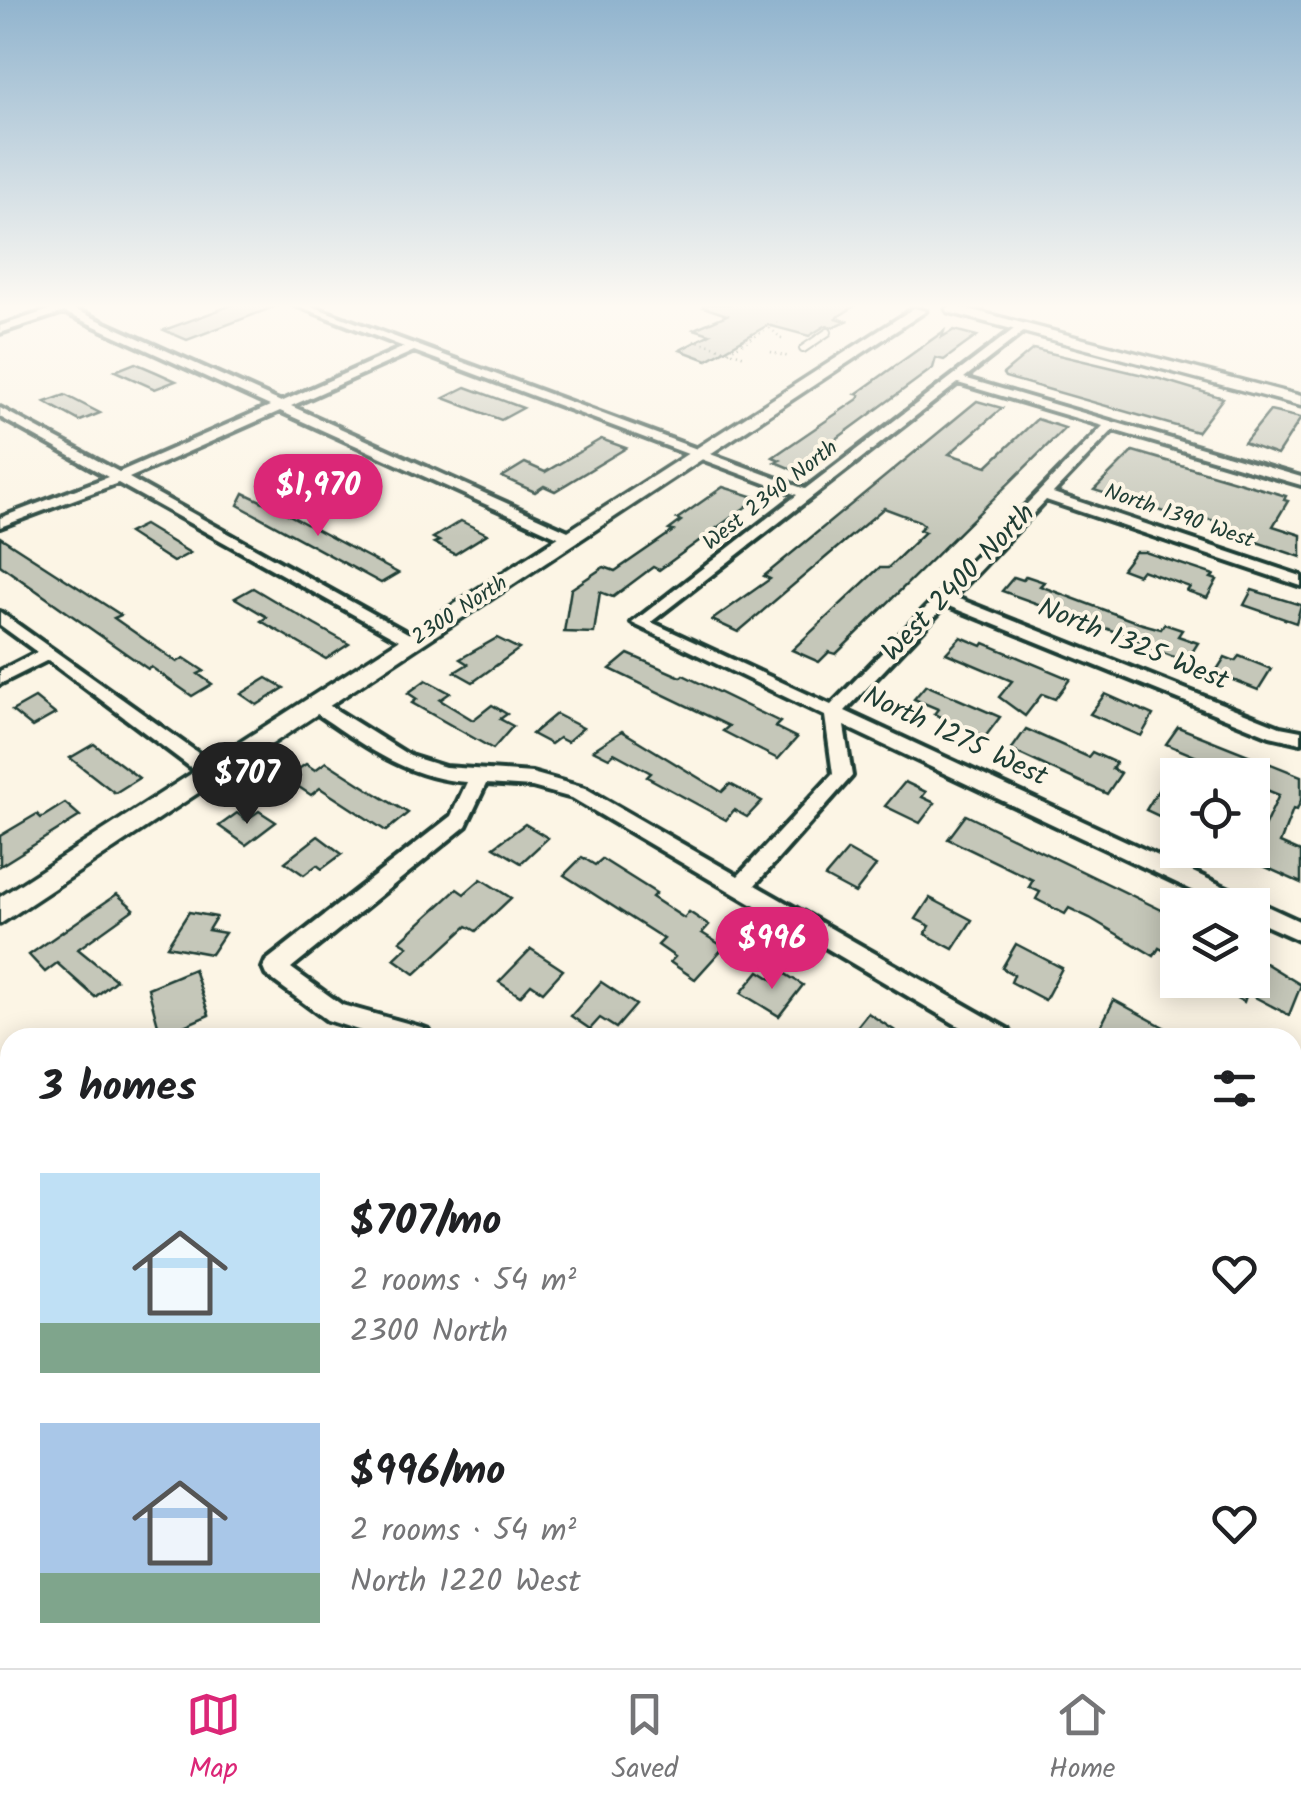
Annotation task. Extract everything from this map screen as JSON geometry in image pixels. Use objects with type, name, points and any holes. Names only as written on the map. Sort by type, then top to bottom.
[{"type":"street","points":[[231,382],[572,538]]},
{"type":"street","points":[[0,523],[120,478],[335,382]]},
{"type":"street","points":[[507,382],[806,494]]},
{"type":"street","name":"2300 North","points":[[0,912],[805,382]]},
{"type":"street","name":"West 2340 North","points":[[640,623],[952,382]]},
{"type":"street","points":[[966,382],[1301,481]]},
{"type":"street","points":[[1228,382],[1301,401]]},
{"type":"street","points":[[0,412],[414,641]]},
{"type":"street","name":"West 2400 North","points":[[833,713],[1111,425]]},
{"type":"street","name":"North 1390 West","points":[[1044,495],[1301,581]]},
{"type":"street","name":"North 1325 West","points":[[945,600],[1276,732],[1301,737]]},
{"type":"street","points":[[0,618],[212,773]]},
{"type":"street","name":"North 1275 West","points":[[640,623],[1208,888]]},
{"type":"street","points":[[0,678],[48,653]]},
{"type":"street","points":[[316,705],[402,761],[446,774],[532,780],[578,794],[982,1028]]},
{"type":"street","points":[[739,888],[843,776],[833,713]]},
{"type":"street","points":[[387,1028],[335,1013],[274,968],[459,821],[479,776]]},
{"type":"street","points":[[1270,917],[1301,932]]},
{"type":"building","points":[[139,382],[174,382],[155,389]]},
{"type":"building","points":[[873,382],[914,382],[794,470],[775,462],[780,460],[773,457],[858,399],[860,395],[856,394]]},
{"type":"building","points":[[1022,382],[1169,382],[1223,398],[1197,432]]},
{"type":"building","points":[[466,387],[523,408],[501,420],[444,398]]},
{"type":"building","points":[[65,395],[100,413],[80,421],[45,402]]},
{"type":"building","points":[[977,401],[1002,408],[949,454],[987,466],[1037,419],[1065,428],[836,654],[829,652],[819,662],[792,650],[879,568],[888,568],[925,532],[919,530],[924,525],[919,521],[884,508],[738,632],[712,620],[770,579],[764,576]]},
{"type":"building","points":[[1270,411],[1301,418],[1277,455],[1244,443]]},
{"type":"building","points":[[601,439],[626,448],[555,491],[544,486],[535,492],[502,477],[525,463],[545,472]]},
{"type":"building","points":[[1133,451],[1286,496],[1284,500],[1288,501],[1273,526],[1301,535],[1301,557],[1221,530],[1225,524],[1190,514],[1187,519],[1094,490]]},
{"type":"building","points":[[723,487],[758,498],[659,570],[653,567],[613,597],[600,592],[594,633],[564,632],[571,589],[604,567],[615,571],[673,531],[669,530],[681,521],[677,519]]},
{"type":"building","points":[[244,493],[398,573],[381,583],[238,505]]},
{"type":"building","points":[[461,521],[487,534],[455,554],[434,543],[439,541],[433,538]]},
{"type":"building","points":[[144,525],[190,553],[173,562],[128,533]]},
{"type":"building","points":[[0,537],[121,615],[114,618],[177,662],[184,658],[204,671],[198,674],[212,684],[192,696],[151,667],[148,669],[0,565]]},
{"type":"building","points":[[1135,552],[1214,575],[1211,578],[1217,580],[1207,598],[1187,591],[1190,587],[1142,570],[1138,575],[1122,569]]},
{"type":"building","points":[[1026,576],[1044,582],[1040,586],[1139,623],[1161,629],[1164,624],[1182,630],[1178,636],[1198,643],[1186,662],[1153,649],[1155,646],[1002,591],[1014,577],[1023,580]]},
{"type":"building","points":[[253,588],[349,644],[326,659],[261,621],[267,617],[235,598]]},
{"type":"building","points":[[1252,590],[1301,605],[1296,623],[1244,605]]},
{"type":"building","points":[[961,637],[1070,679],[1055,699],[1042,694],[1025,716],[999,697],[1012,681],[946,653]]},
{"type":"building","points":[[497,638],[519,649],[473,682],[455,672],[468,664],[460,659]]},
{"type":"building","points":[[628,654],[683,675],[780,722],[775,727],[797,738],[778,759],[723,731],[729,726],[610,669]]},
{"type":"building","points":[[1239,656],[1271,669],[1258,690],[1215,673],[1225,657],[1235,661]]},
{"type":"building","points":[[267,678],[284,688],[257,705],[241,694]]},
{"type":"building","points":[[426,680],[450,693],[440,700],[473,720],[492,705],[507,714],[500,719],[513,726],[493,749],[412,703],[417,699],[408,693]]},
{"type":"building","points":[[926,685],[1000,717],[985,737],[934,714],[938,709],[914,699]]},
{"type":"building","points":[[1105,694],[1153,715],[1141,736],[1090,714]]},
{"type":"building","points":[[35,698],[55,714],[32,727],[12,711]]},
{"type":"building","points":[[556,714],[583,728],[567,742],[559,738],[551,744],[532,734]]},
{"type":"building","points":[[1178,727],[1256,758],[1199,758],[1166,744]]},
{"type":"building","points":[[1026,729],[1088,757],[1092,752],[1116,763],[1112,769],[1121,773],[1107,794],[1011,750]]},
{"type":"building","points":[[622,731],[722,792],[730,784],[762,801],[747,817],[734,810],[726,820],[647,777],[651,773],[614,753],[609,758],[593,750]]},
{"type":"building","points":[[94,744],[139,778],[115,793],[70,758]]},
{"type":"building","points":[[326,762],[408,813],[386,831],[320,788],[311,795],[285,778],[306,764],[315,770]]},
{"type":"building","points":[[1270,764],[1301,776],[1301,800],[1297,810],[1293,809],[1280,843],[1301,852],[1301,883],[1268,868],[1270,814],[1279,795],[1270,791]]},
{"type":"building","points":[[905,782],[926,792],[922,797],[935,803],[920,823],[885,806]]},
{"type":"building","points":[[1160,787],[1160,817],[1146,810]]},
{"type":"building","points":[[65,803],[80,816],[0,866],[0,836]]},
{"type":"building","points":[[259,811],[276,822],[246,845],[219,826],[237,813],[246,820]]},
{"type":"building","points":[[966,815],[1160,909],[1160,949],[1154,956],[1069,908],[1065,914],[1036,899],[1040,892],[1029,887],[1033,880],[948,839]]},
{"type":"building","points":[[525,824],[548,838],[521,863],[494,847]]},
{"type":"building","points":[[318,836],[342,854],[322,869],[317,865],[304,875],[285,862]]},
{"type":"building","points":[[848,850],[876,866],[855,893],[825,877]]},
{"type":"building","points":[[582,857],[595,865],[602,859],[656,893],[652,897],[684,918],[689,912],[709,925],[702,933],[724,947],[695,979],[670,962],[675,957],[658,945],[664,939],[564,875]]},
{"type":"building","points":[[481,879],[511,898],[476,931],[467,926],[415,974],[394,959],[408,946],[400,941],[457,889],[464,894]]},
{"type":"building","points":[[117,894],[134,909],[78,949],[116,980],[95,997],[57,963],[45,972],[29,955]]},
{"type":"building","points":[[930,898],[972,920],[953,949],[925,934],[930,926],[916,919]]},
{"type":"building","points":[[189,912],[216,917],[208,930],[225,933],[211,954],[167,946]]},
{"type":"building","points":[[1016,944],[1062,968],[1045,1000],[1011,982],[1014,975],[1002,968]]},
{"type":"building","points":[[531,949],[563,970],[543,992],[531,984],[520,996],[499,982]]},
{"type":"building","points":[[1270,966],[1301,985],[1289,1015],[1257,998],[1270,998]]},
{"type":"building","points":[[194,969],[209,1015],[179,1028],[159,1028],[148,988]]},
{"type":"building","points":[[759,971],[775,981],[782,972],[803,985],[779,1016],[741,993]]},
{"type":"building","points":[[601,982],[636,1005],[616,1028],[600,1018],[589,1028],[571,1016]]},
{"type":"building","points":[[1114,1000],[1166,1028],[1100,1028]]},
{"type":"building","points":[[868,1013],[891,1028],[856,1028]]}]
